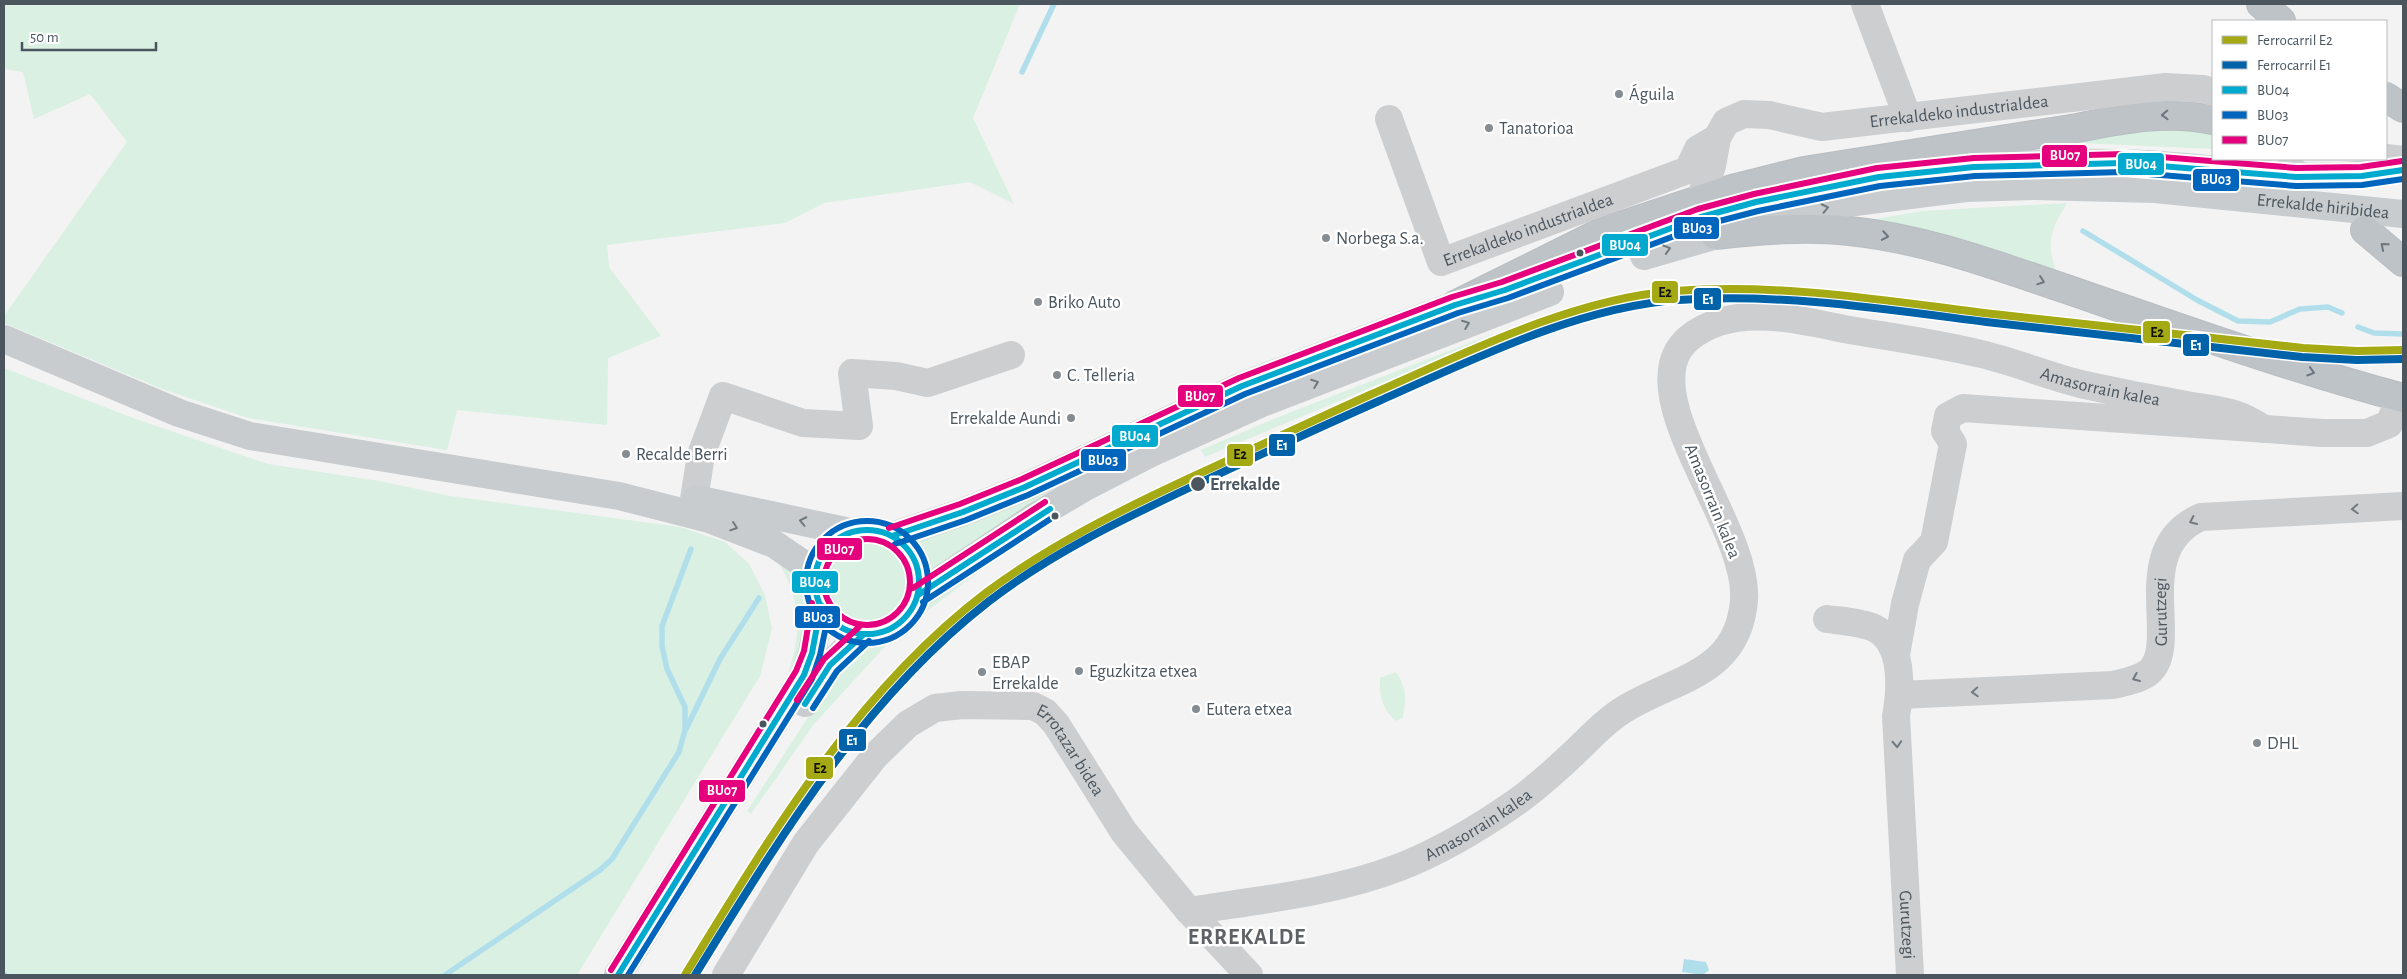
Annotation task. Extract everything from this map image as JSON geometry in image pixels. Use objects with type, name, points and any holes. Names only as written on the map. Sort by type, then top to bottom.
[{"type":"highway","points":[[2261,4],[2280,20]]},
{"type":"highway","points":[[2387,98],[2403,108]]},
{"type":"highway","points":[[1455,305],[1602,232],[1700,199],[1804,171],[2118,120],[2160,115],[2189,115],[2212,120]]},
{"type":"highway","points":[[1715,235],[1797,228],[1850,230],[1944,249],[2291,366],[2402,397]]},
{"type":"highway","points":[[2365,230],[2403,262]]},
{"type":"main road","name":"Errekalde hiribidea","points":[[892,536],[963,512],[1025,487],[1242,386],[1455,305],[1505,290],[1701,217],[1756,202],[1879,177],[1974,167],[2123,163],[2296,177],[2362,176],[2403,170]]},
{"type":"main road","name":"Errekalde hiribidea","points":[[918,595],[978,554],[1087,486],[1148,454],[1276,398],[1640,257],[1769,220],[1847,203],[1933,191],[1985,187],[2063,186],[2155,189],[2403,214]]},
{"type":"main road","points":[[4,339],[179,413],[250,436],[620,496],[709,519],[749,532],[774,544],[795,558],[818,592],[827,615],[838,625],[850,631],[864,634],[879,633],[892,628],[904,619],[913,608],[918,595],[920,581],[918,567],[910,552],[892,536],[867,530],[850,532],[694,499],[620,496]]},
{"type":"main road","points":[[618,975],[804,675],[812,653],[818,592],[817,568],[824,552],[836,540],[850,532]]},
{"type":"main road","points":[[634,975],[712,849],[779,747],[821,676],[842,651],[864,634]]},
{"type":"street","points":[[1865,4],[1908,118]]},
{"type":"street","name":"Errekaldeko industrialdea","points":[[1700,199],[1712,166],[1717,138],[1726,122],[1744,114],[1769,115],[1790,122],[1822,127],[2166,88],[2203,89],[2212,92]]},
{"type":"street","points":[[1981,109],[1985,142]]},
{"type":"street","name":"Errekaldeko industrialdea","points":[[1389,119],[1441,262],[1688,170],[1698,149],[1717,138]]},
{"type":"street","points":[[1700,199],[1753,194],[1878,168],[1960,158],[2028,155],[2123,163]]},
{"type":"street","points":[[2387,158],[2403,160]]},
{"type":"street","points":[[1592,206],[1602,232]]},
{"type":"street","name":"Amasorrain kalea","points":[[1188,911],[1278,898],[1333,886],[1381,874],[1425,856],[1468,834],[1514,804],[1542,783],[1601,727],[1622,710],[1688,680],[1710,666],[1726,649],[1739,625],[1744,598],[1741,571],[1732,542],[1682,427],[1671,382],[1672,365],[1679,349],[1692,336],[1711,325],[1738,318],[1789,318],[1982,354],[2086,385],[2236,414],[2264,429]]},
{"type":"street","points":[[694,499],[701,455],[723,396],[803,423],[859,426],[852,373],[896,376],[928,383],[1011,355]]},
{"type":"street","points":[[1896,655],[1905,604],[1916,560],[1934,542],[1952,444],[1945,430],[1948,416],[1962,408],[2264,429],[2367,433],[2389,424],[2402,397]]},
{"type":"street","name":"Gurutzegi","points":[[1900,696],[2113,685],[2134,680],[2150,671],[2157,658],[2160,643],[2159,604],[2162,571],[2169,546],[2176,534],[2186,524],[2201,518],[2403,506]]},
{"type":"street","name":"Gurutzegi","points":[[1827,619],[1874,628],[1888,640],[1896,655],[1900,696],[1896,716],[1910,975]]},
{"type":"street","name":"Errotazar bidea","points":[[726,975],[806,843],[875,756],[908,724],[935,708],[962,705],[1033,706],[1045,712],[1056,724],[1124,832],[1188,911],[1250,975]]},
{"type":"green space","points":[[4,4],[1020,4],[973,118],[1014,204],[970,182],[824,203],[785,223],[607,245],[609,267],[661,336],[608,358],[607,425],[457,410],[447,450],[248,418],[162,389],[4,323],[4,316],[127,142],[90,94],[34,119],[23,72],[4,69]]},
{"type":"green space","points":[[2183,128],[2212,135],[2212,149],[2081,143],[2091,139],[2156,129]]},
{"type":"green space","points":[[2067,203],[2057,221],[2052,236],[2051,253],[2057,273],[1876,222],[1876,219],[1922,211]]},
{"type":"green space","points":[[1495,333],[1444,357],[1205,457],[1201,450],[1281,416]]},
{"type":"green space","points":[[4,368],[133,418],[268,464],[379,481],[450,496],[680,527],[725,542],[749,564],[765,595],[772,629],[760,676],[577,975],[4,975]]},
{"type":"green space","points":[[1052,490],[1047,502],[932,571],[919,541]]},
{"type":"green space","points":[[866,539],[882,542],[895,551],[904,564],[907,580],[904,596],[895,609],[882,618],[866,621],[850,618],[837,609],[828,596],[825,580],[828,564],[837,551],[850,542]]},
{"type":"green space","points":[[776,558],[786,564],[799,580],[809,628],[782,692],[793,656],[797,624],[793,593]]},
{"type":"green space","points":[[974,568],[983,569],[923,614],[926,602]]},
{"type":"green space","points":[[890,641],[814,724],[751,814],[747,811],[807,719],[829,681],[867,647],[873,647]]},
{"type":"green space","points":[[1396,672],[1404,689],[1405,699],[1403,717],[1396,721],[1387,712],[1385,707],[1381,696],[1380,678]]},
{"type":"water","points":[[1684,959],[1706,962],[1709,970],[1703,975],[1682,972]]},
{"type":"waterway","points":[[1022,72],[1054,4]]},
{"type":"waterway","points":[[2083,231],[2197,300],[2238,321],[2270,322],[2300,309],[2328,307],[2342,313]]},
{"type":"waterway","points":[[2358,327],[2374,333],[2403,334]]},
{"type":"waterway","points":[[445,975],[600,870],[612,859],[679,752],[685,730],[685,707],[667,669],[662,646],[662,626],[691,549]]},
{"type":"waterway","points":[[686,729],[720,659],[759,598]]},
{"type":"tunnel","points":[[2280,160],[2312,186]]},
{"type":"rail line","name":"E2","points":[[685,975],[749,871],[818,769],[896,674],[940,631],[987,592],[1036,559],[1086,529],[1139,502],[1444,362],[1558,316],[1636,296],[1674,291],[1752,289],[1869,298],[1984,313],[2303,348],[2357,351],[2403,350]]},
{"type":"rail line","name":"E1","points":[[695,975],[758,874],[825,775],[901,683],[943,641],[988,602],[1036,568],[1138,512],[1450,369],[1563,324],[1601,313],[1678,300],[1717,298],[1794,300],[1871,307],[1986,322],[2302,357],[2357,360],[2403,359]]},
{"type":"transit line","name":"BU07","points":[[889,528],[960,504],[1022,479],[1239,378],[1452,297],[1502,282],[1698,209],[1754,194],[1877,168],[1974,158],[2124,154],[2296,168],[2361,167],[2402,161]]},
{"type":"transit line","name":"BU04","points":[[892,536],[963,512],[1025,487],[1242,386],[1455,305],[1505,290],[1701,217],[1756,202],[1879,177],[1974,167],[2123,163],[2296,177],[2362,176],[2403,170]]},
{"type":"transit line","name":"BU03","points":[[895,544],[966,520],[1028,495],[1245,394],[1458,313],[1508,298],[1704,225],[1758,211],[1880,186],[1975,176],[2123,172],[2296,186],[2362,185],[2403,179]]},
{"type":"transit line","name":"BU07","points":[[913,588],[1045,502]]},
{"type":"transit line","name":"BU04","points":[[918,595],[1050,509]]},
{"type":"transit line","name":"BU03","points":[[923,602],[1055,516]]},
{"type":"transit line","name":"BU03","points":[[867,521],[890,526],[910,539],[923,559],[928,582],[923,605],[910,625],[890,638],[867,643],[844,638],[824,625],[811,605],[806,582],[811,559],[824,539],[844,526],[867,521]]},
{"type":"transit line","name":"BU04","points":[[867,530],[887,534],[904,545],[915,562],[919,582],[915,602],[904,619],[887,630],[867,634],[847,630],[830,619],[819,602],[815,582],[819,562],[830,545],[847,534],[867,530]]},
{"type":"transit line","name":"BU07","points":[[867,539],[883,542],[891,546],[903,558],[907,566],[910,582],[907,598],[903,606],[891,618],[883,622],[867,625],[851,622],[843,618],[831,606],[827,598],[824,582],[827,566],[831,558],[843,546],[851,542],[867,539]]},
{"type":"transit line","name":"BU07","points":[[611,970],[796,671],[804,651],[812,603]]},
{"type":"transit line","name":"BU04","points":[[618,975],[804,675],[812,653],[821,605]]},
{"type":"transit line","name":"BU03","points":[[628,975],[812,679],[820,655],[830,607]]},
{"type":"transit line","name":"BU07","points":[[797,700],[824,659],[859,627]]},
{"type":"transit line","name":"BU04","points":[[805,704],[830,665],[864,634]]},
{"type":"transit line","name":"BU03","points":[[813,708],[837,671],[869,641]]},
{"type":"place","name":"Águila","points":[[1619,94]]},
{"type":"place","name":"Tanatorioa","points":[[1489,128]]},
{"type":"place","name":"Norbega S.a.","points":[[1326,238]]},
{"type":"place","name":"Briko Auto","points":[[1038,302]]},
{"type":"place","name":"C. Telleria","points":[[1057,375]]},
{"type":"place","name":"Errekalde Aundi","points":[[1071,418]]},
{"type":"place","name":"Recalde Berri","points":[[626,454]]},
{"type":"place","name":"Errekalde","points":[[1198,484]]},
{"type":"place","name":"Eguzkitza etxea","points":[[1079,671]]},
{"type":"place","name":"EBAP Errekalde","points":[[982,672]]},
{"type":"place","name":"Eutera etxea","points":[[1196,709]]},
{"type":"place","name":"DHL","points":[[2257,743]]},
{"type":"district","name":"ERREKALDE","points":[[1247,936]]}]
